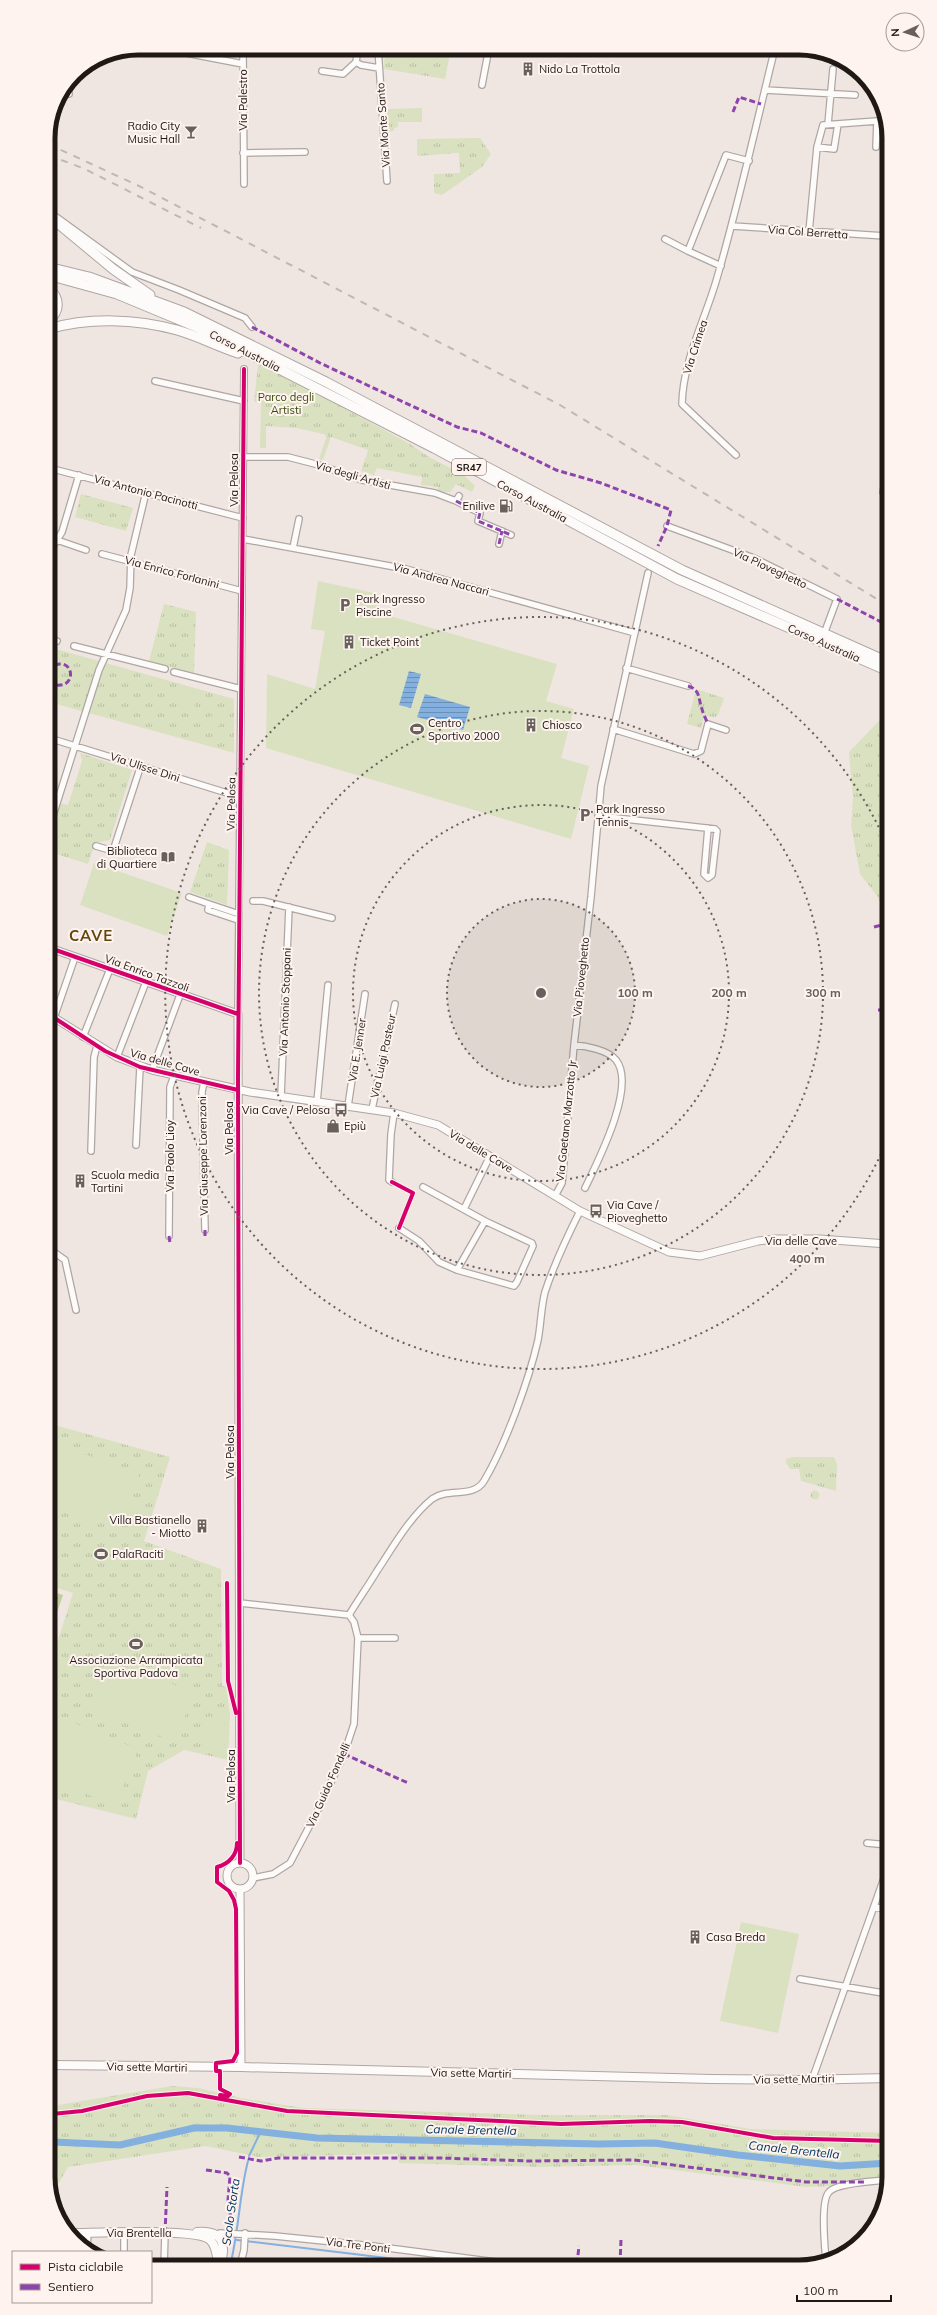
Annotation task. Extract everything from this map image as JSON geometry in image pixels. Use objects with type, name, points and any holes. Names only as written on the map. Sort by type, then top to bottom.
[{"type":"highway","points":[[55,222],[113,269],[163,303]]},
{"type":"highway","name":"Corso Australia","points":[[55,269],[89,277],[163,303],[326,382],[682,570],[882,659]]},
{"type":"highway","name":"Corso Australia","points":[[55,277],[88,284],[160,310],[275,366],[434,448],[677,578],[882,668]]},
{"type":"highway","points":[[55,297],[58,304],[55,313]]},
{"type":"highway","points":[[55,328],[91,322],[143,324],[177,330],[275,366]]},
{"type":"main road","name":"Via sette Martiri","points":[[55,2066],[242,2068],[812,2080],[882,2078]]},
{"type":"main road","points":[[182,2233],[204,2231],[216,2234],[222,2242],[220,2260]]},
{"type":"main road","name":"Via Brentella","points":[[77,2233],[182,2233]]},
{"type":"main road","points":[[182,2233],[205,2236],[210,2240],[219,2260]]},
{"type":"street","points":[[196,55],[243,64]]},
{"type":"street","name":"Via Palestro","points":[[243,55],[244,184]]},
{"type":"street","points":[[322,71],[344,74],[356,62],[357,55]]},
{"type":"street","name":"Via Monte Santo","points":[[378,55],[387,181]]},
{"type":"street","points":[[482,85],[488,55]]},
{"type":"street","name":"Via Crimea","points":[[736,455],[682,404],[687,366],[721,266],[749,161],[773,55]]},
{"type":"street","name":"Via Monte Santo","points":[[356,62],[361,65],[379,68]]},
{"type":"street","points":[[828,124],[833,69]]},
{"type":"street","points":[[765,90],[855,95]]},
{"type":"street","points":[[809,232],[817,147],[823,124],[877,121],[876,147]]},
{"type":"street","points":[[817,147],[834,149],[838,124]]},
{"type":"street","points":[[243,153],[305,152]]},
{"type":"street","points":[[688,251],[726,155],[749,161]]},
{"type":"street","points":[[55,216],[132,272],[245,318],[252,327]]},
{"type":"street","name":"Via Col Berretta","points":[[732,226],[882,236]]},
{"type":"street","points":[[665,239],[721,266]]},
{"type":"street","name":"Via Pelosa","points":[[240,1863],[238,1014],[244,369]]},
{"type":"street","points":[[155,381],[244,401]]},
{"type":"street","name":"Via degli Artisti","points":[[243,457],[288,457],[319,465],[362,480],[458,498],[480,513],[478,521],[502,531]]},
{"type":"street","name":"Via Antonio Pacinotti","points":[[55,469],[243,518]]},
{"type":"street","points":[[55,543],[64,524],[79,475]]},
{"type":"street","points":[[55,799],[106,653],[118,632],[126,610],[130,588],[130,561],[134,536],[146,492]]},
{"type":"street","points":[[293,548],[300,519]]},
{"type":"street","name":"Via Pioveghetto","points":[[667,526],[754,558],[837,599],[824,634]]},
{"type":"street","points":[[499,544],[502,531],[511,535]]},
{"type":"street","name":"Via Andrea Naccari","points":[[243,539],[406,569],[635,633]]},
{"type":"street","points":[[57,540],[86,550]]},
{"type":"street","name":"Via Enrico Forlanini","points":[[102,554],[242,591]]},
{"type":"street","name":"Via Pioveghetto","points":[[574,1045],[591,897],[601,786],[648,573]]},
{"type":"street","points":[[74,646],[165,669]]},
{"type":"street","points":[[626,668],[688,686]]},
{"type":"street","points":[[174,672],[241,689]]},
{"type":"street","points":[[613,729],[694,754],[701,751],[708,724],[726,730]]},
{"type":"street","name":"Via Ulisse Dini","points":[[55,739],[240,797]]},
{"type":"street","points":[[96,846],[113,851],[141,765]]},
{"type":"street","points":[[598,816],[715,828],[717,831],[712,874],[708,878],[704,874],[708,828]]},
{"type":"street","points":[[189,897],[209,904],[208,910],[239,917]]},
{"type":"street","points":[[253,901],[263,901],[332,918]]},
{"type":"street","name":"Via Antonio Stoppani","points":[[281,1096],[289,907]]},
{"type":"street","name":"Via Enrico Tazzoli","points":[[55,950],[180,995],[238,1014]]},
{"type":"street","points":[[55,1009],[75,957]]},
{"type":"street","points":[[83,1037],[110,969]]},
{"type":"street","points":[[117,1058],[146,982]]},
{"type":"street","points":[[317,1102],[328,984]]},
{"type":"street","name":"Via E. Jenner","points":[[348,1106],[365,994]]},
{"type":"street","points":[[152,1070],[180,995]]},
{"type":"street","name":"Via Luigi Pasteur","points":[[372,1109],[395,1004]]},
{"type":"street","name":"Via delle Cave","points":[[55,1019],[117,1058],[152,1070],[238,1090],[394,1113],[438,1125],[580,1211],[669,1252],[690,1256],[712,1255],[758,1240],[776,1239],[820,1239],[882,1244]]},
{"type":"street","points":[[574,1045],[594,1049],[611,1056],[617,1061],[620,1068],[622,1082],[614,1123],[585,1188]]},
{"type":"street","name":"Via Gaetano Marzotto Jr","points":[[555,1196],[562,1183],[574,1045]]},
{"type":"street","points":[[91,1150],[94,1057],[97,1046]]},
{"type":"street","points":[[136,1145],[140,1066]]},
{"type":"street","name":"Via Paolo Lioy","points":[[170,1236],[170,1087],[174,1076]]},
{"type":"street","name":"Via Giuseppe Lorenzoni","points":[[204,1082],[202,1092],[205,1230]]},
{"type":"street","points":[[392,1182],[389,1180],[391,1134],[394,1113]]},
{"type":"street","points":[[464,1209],[490,1156]]},
{"type":"street","points":[[399,1228],[419,1241],[438,1262],[457,1270],[514,1286],[533,1246],[532,1243],[485,1221],[423,1186]]},
{"type":"street","points":[[240,1603],[349,1615],[402,1534],[422,1508],[434,1498],[442,1494],[478,1489],[483,1482],[504,1438],[518,1402],[534,1355],[545,1292],[580,1211]]},
{"type":"street","points":[[457,1270],[485,1221]]},
{"type":"street","points":[[55,1253],[65,1260],[76,1310]]},
{"type":"street","name":"Via Guido Fondelli","points":[[253,1878],[273,1874],[290,1863],[320,1806],[344,1754],[354,1724],[358,1638],[354,1622],[349,1615]]},
{"type":"street","points":[[358,1638],[395,1638]]},
{"type":"street","points":[[867,1843],[882,1844]]},
{"type":"street","points":[[240,1863],[250,1867],[253,1878],[248,1887],[240,1889],[230,1884],[228,1876],[232,1866],[240,1863]]},
{"type":"street","points":[[812,2080],[882,1884]]},
{"type":"street","points":[[240,1889],[242,2068]]},
{"type":"street","points":[[874,1907],[882,1908]]},
{"type":"street","points":[[800,1979],[882,1993]]},
{"type":"street","points":[[826,2256],[826,2198],[834,2189],[866,2182],[882,2181]]},
{"type":"street","points":[[87,2243],[88,2233]]},
{"type":"street","points":[[124,2233],[124,2251]]},
{"type":"street","points":[[164,2260],[165,2233]]},
{"type":"street","points":[[205,2236],[231,2233],[221,2260]]},
{"type":"street","name":"Via Tre Ponti","points":[[231,2233],[373,2246],[480,2260]]},
{"type":"street","points":[[214,2247],[216,2234]]},
{"type":"street","points":[[241,2260],[244,2245],[243,2234]]},
{"type":"green space","points":[[385,55],[450,55],[445,79],[384,69]]},
{"type":"green space","points":[[422,108],[422,122],[398,122],[398,127],[394,128],[394,131],[386,132],[385,109]]},
{"type":"green space","points":[[480,138],[491,154],[482,167],[442,195],[434,193],[434,174],[460,173],[459,153],[417,156],[417,139]]},
{"type":"green space","name":"Parco degli Artisti","points":[[258,365],[290,379],[464,475],[475,486],[472,492],[456,484],[450,492],[438,492],[438,487],[421,485],[422,477],[377,468],[374,475],[361,471],[368,450],[331,437],[323,460],[319,459],[327,435],[297,428],[266,426],[266,448],[260,448],[261,402],[254,402]]},
{"type":"green space","points":[[81,494],[133,508],[126,531],[75,517]]},
{"type":"green space","name":"Centro Sportivo 2000","points":[[318,581],[379,594],[376,612],[557,664],[546,701],[574,709],[561,758],[589,766],[571,839],[266,748],[267,674],[315,689],[325,631],[311,629]]},
{"type":"green space","points":[[164,604],[196,612],[194,673],[149,661]]},
{"type":"green space","points":[[55,649],[234,699],[234,753],[55,704]]},
{"type":"green space","points":[[186,689],[196,708],[185,713],[176,694]]},
{"type":"green space","points":[[696,689],[724,698],[718,715],[715,717],[705,716],[701,728],[687,724]]},
{"type":"green space","points":[[216,712],[224,721],[215,729],[207,720]]},
{"type":"green space","points":[[882,718],[882,907],[877,896],[860,874],[851,825],[853,798],[849,752]]},
{"type":"green space","points":[[80,753],[132,770],[110,840],[95,843],[88,864],[55,854],[55,836],[58,827],[55,826],[55,819],[60,803],[68,805],[82,761]]},
{"type":"green space","points":[[207,842],[229,850],[227,905],[190,892]]},
{"type":"green space","points":[[94,863],[182,893],[167,936],[80,905]]},
{"type":"green space","points":[[55,1425],[170,1457],[144,1541],[221,1569],[222,1686],[226,1686],[230,1714],[228,1760],[184,1750],[148,1771],[136,1819],[55,1799],[55,1650],[73,1593],[55,1587]]},
{"type":"green space","points":[[55,1444],[140,1473],[121,1529],[55,1507]]},
{"type":"green space","points":[[792,1457],[834,1457],[837,1464],[836,1491],[801,1481],[799,1469],[790,1469],[786,1463],[786,1459]]},
{"type":"green space","points":[[815,1490],[820,1495],[815,1500],[810,1495]]},
{"type":"green space","points":[[55,1592],[63,1595],[55,1618]]},
{"type":"green space","points":[[108,1661],[194,1692],[175,1742],[88,1708]]},
{"type":"green space","points":[[55,1715],[138,1749],[116,1806],[55,1781]]},
{"type":"green space","points":[[224,1716],[224,1752],[203,1751],[204,1717]]},
{"type":"green space","points":[[741,1922],[799,1934],[778,2033],[720,2021]]},
{"type":"green space","points":[[172,2086],[198,2088],[241,2098],[303,2108],[545,2115],[666,2115],[751,2129],[882,2133],[882,2183],[806,2187],[635,2165],[540,2167],[399,2163],[398,2154],[258,2157],[206,2146],[68,2167],[59,2183],[55,2182],[55,2177],[55,2106]]},
{"type":"green space","points":[[373,2258],[386,2260],[373,2260]]},
{"type":"water","points":[[409,671],[421,674],[411,708],[399,705]]},
{"type":"water","points":[[425,694],[470,707],[463,730],[417,717]]},
{"type":"waterway","name":"Canale Brentella","points":[[55,2142],[120,2145],[194,2128],[227,2128],[317,2138],[599,2144],[655,2143],[738,2155],[840,2166],[882,2163]]},
{"type":"waterway","name":"Scolo Storta","points":[[249,2156],[260,2133]]},
{"type":"waterway","name":"Scolo Storta","points":[[231,2260],[248,2161]]},
{"type":"waterway","points":[[237,2240],[403,2260]]},
{"type":"railway","points":[[55,147],[137,185],[560,405],[882,602]]},
{"type":"railway","points":[[55,158],[85,169],[201,228]]},
{"type":"marked path","points":[[733,112],[739,97],[761,104]]},
{"type":"marked path","points":[[252,327],[320,363],[457,427],[481,433],[556,470],[601,483],[671,510],[667,526],[658,546]]},
{"type":"marked path","points":[[456,501],[480,513],[478,521],[511,535]]},
{"type":"marked path","points":[[499,544],[502,531]]},
{"type":"marked path","points":[[837,599],[882,622]]},
{"type":"marked path","points":[[55,665],[61,664],[66,666],[69,669],[70,674],[70,678],[63,685],[55,684]]},
{"type":"marked path","points":[[688,686],[697,692],[708,724]]},
{"type":"marked path","points":[[874,927],[882,925]]},
{"type":"marked path","points":[[205,1230],[205,1236]]},
{"type":"marked path","points":[[169,1236],[170,1243]]},
{"type":"marked path","points":[[344,1754],[408,1783]]},
{"type":"marked path","points":[[239,2157],[261,2161],[278,2158],[441,2158],[529,2161],[634,2160],[806,2182],[866,2182]]},
{"type":"marked path","points":[[206,2170],[227,2173],[230,2176],[228,2200],[231,2208],[228,2233]]},
{"type":"marked path","points":[[165,2233],[167,2187]]},
{"type":"marked path","points":[[620,2260],[621,2240]]},
{"type":"marked path","points":[[577,2260],[579,2246]]},
{"type":"marked path","points":[[641,2255],[641,2260]]},
{"type":"cycle path","points":[[240,1863],[238,1078],[244,369]]},
{"type":"cycle path","points":[[55,950],[238,1014]]},
{"type":"cycle path","points":[[55,1018],[105,1051],[140,1067],[238,1090]]},
{"type":"cycle path","points":[[392,1182],[413,1193],[399,1228]]},
{"type":"cycle path","points":[[227,1583],[228,1681],[236,1713]]},
{"type":"cycle path","points":[[220,2095],[228,2096],[230,2094],[220,2089],[220,2071],[216,2071],[216,2063],[233,2061],[237,2053],[236,1909],[234,1900],[229,1891],[217,1882],[217,1867],[225,1864],[232,1858],[236,1851],[237,1843]]},
{"type":"cycle path","points":[[55,2114],[82,2111],[147,2096],[188,2093],[287,2111],[561,2124],[650,2121],[682,2122],[773,2138],[882,2141]]},
{"type":"place","name":"Nido La Trottola","points":[[528,69]]},
{"type":"place","name":"Radio City Music Hall","points":[[191,132]]},
{"type":"place","name":"Enilive","points":[[506,506]]},
{"type":"place","name":"Park Ingresso Piscine","points":[[345,605]]},
{"type":"place","name":"Ticket Point","points":[[349,642]]},
{"type":"place","name":"Chiosco","points":[[531,725]]},
{"type":"place","name":"Centro Sportivo 2000","points":[[417,729]]},
{"type":"place","name":"Park Ingresso Tennis","points":[[585,815]]},
{"type":"place","name":"Biblioteca di Quartiere","points":[[168,857]]},
{"type":"place","name":"Via Cave / Pelosa","points":[[341,1110]]},
{"type":"place","name":"Epiù","points":[[333,1126]]},
{"type":"place","name":"Scuola media Tartini","points":[[80,1181]]},
{"type":"place","name":"Via Cave / Pioveghetto","points":[[596,1211]]},
{"type":"place","name":"Villa Bastianello - Miotto","points":[[202,1526]]},
{"type":"place","name":"PalaRaciti","points":[[101,1554]]},
{"type":"place","name":"Associazione Arrampicata Sportiva Padova","points":[[136,1644]]},
{"type":"place","name":"Casa Breda","points":[[695,1937]]},
{"type":"district","name":"CAVE","points":[[91,936]]}]
